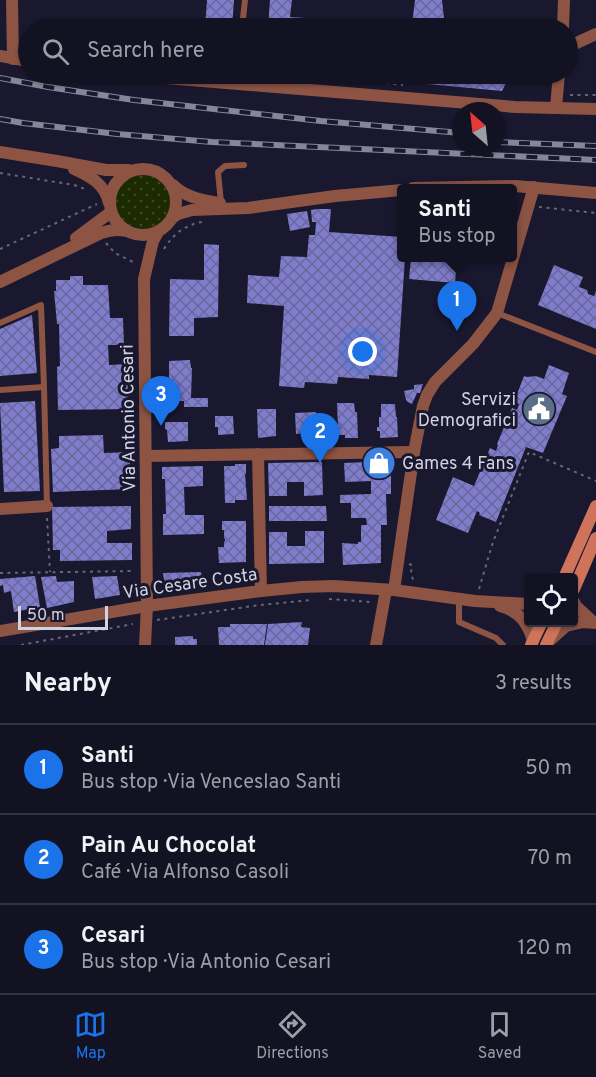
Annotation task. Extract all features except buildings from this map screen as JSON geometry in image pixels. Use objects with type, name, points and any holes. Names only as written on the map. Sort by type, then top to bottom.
[{"type":"main road","points":[[566,573],[596,506]]},
{"type":"main road","points":[[578,578],[596,538]]},
{"type":"main road","points":[[532,643],[540,627]]},
{"type":"main road","points":[[547,644],[555,627]]},
{"type":"street","points":[[12,0],[13,59]]},
{"type":"street","points":[[563,18],[564,0]]},
{"type":"street","points":[[578,42],[596,34]]},
{"type":"street","points":[[0,56],[18,60]]},
{"type":"street","points":[[286,84],[515,107],[556,101],[596,108]]},
{"type":"street","points":[[556,101],[558,84]]},
{"type":"street","points":[[0,152],[106,170],[147,168],[163,175],[179,191],[189,196],[248,208]]},
{"type":"street","points":[[57,160],[99,184],[107,195],[106,207],[120,226],[130,232]]},
{"type":"street","points":[[43,261],[106,207],[117,181],[130,171],[138,169]]},
{"type":"street","points":[[0,282],[110,230],[141,235],[158,232],[172,218],[177,204],[170,182]]},
{"type":"street","points":[[517,187],[596,193]]},
{"type":"street","points":[[517,242],[534,187]]},
{"type":"street","points":[[172,218],[192,210],[248,208],[397,190]]},
{"type":"street","name":"Via Antonio Cesari","points":[[145,645],[147,570],[144,279],[153,241],[158,232]]},
{"type":"street","points":[[376,645],[384,603],[390,590],[423,406],[435,382],[479,337],[497,313],[511,262]]},
{"type":"street","points":[[146,456],[414,452]]},
{"type":"street","points":[[258,454],[261,591]]},
{"type":"street","points":[[0,508],[47,506]]},
{"type":"street","name":"Via Cesare Costa","points":[[0,631],[147,606],[302,587],[334,586],[390,590],[490,603],[524,604]]},
{"type":"street","name":"Via Cesare Costa","points":[[490,603],[509,608],[518,614],[530,632],[532,643]]},
{"type":"street","points":[[578,608],[595,622]]},
{"type":"street","points":[[547,644],[566,626],[595,622]]},
{"type":"lane","points":[[243,18],[245,0]]},
{"type":"lane","points":[[221,203],[218,172],[225,166],[244,165]]},
{"type":"lane","points":[[0,323],[41,305],[47,506]]},
{"type":"lane","points":[[497,313],[596,352]]},
{"type":"lane","points":[[0,390],[44,387]]},
{"type":"lane","points":[[459,599],[459,622],[496,638],[503,645]]},
{"type":"path","points":[[400,84],[410,85]]},
{"type":"path","points":[[556,101],[596,95]]},
{"type":"path","points":[[0,173],[74,185],[88,190]]},
{"type":"path","points":[[97,199],[106,207]]},
{"type":"path","points":[[527,206],[596,213]]},
{"type":"path","points":[[95,213],[106,207]]},
{"type":"path","points":[[0,249],[106,207]]},
{"type":"path","points":[[105,243],[115,254],[136,263]]},
{"type":"path","points":[[475,601],[493,542],[529,452],[596,481]]},
{"type":"path","points":[[47,506],[51,573]]},
{"type":"path","points":[[0,573],[147,570]]},
{"type":"path","points":[[323,599],[384,603]]},
{"type":"path","points":[[21,645],[146,622],[260,605],[312,600]]},
{"type":"green space","points":[[138,175],[148,175],[158,179],[166,187],[170,202],[166,217],[158,225],[148,229],[138,229],[128,225],[120,217],[116,207],[116,197],[120,187],[128,179]]},
{"type":"railway","points":[[0,78],[18,81]]},
{"type":"railway","points":[[32,84],[134,100],[321,121],[452,132]]},
{"type":"railway","points":[[0,119],[117,134],[212,142],[596,160]]},
{"type":"railway","points":[[506,142],[596,146]]},
{"type":"place","name":"Santi","points":[[457,331]]},
{"type":"place","name":"Servizi Demografici","points":[[539,409]]},
{"type":"place","name":"Cesari","points":[[161,426]]},
{"type":"place","name":"Pain Au Chocolat","points":[[320,463]]},
{"type":"place","name":"Games 4 Fans","points":[[379,463]]}]
